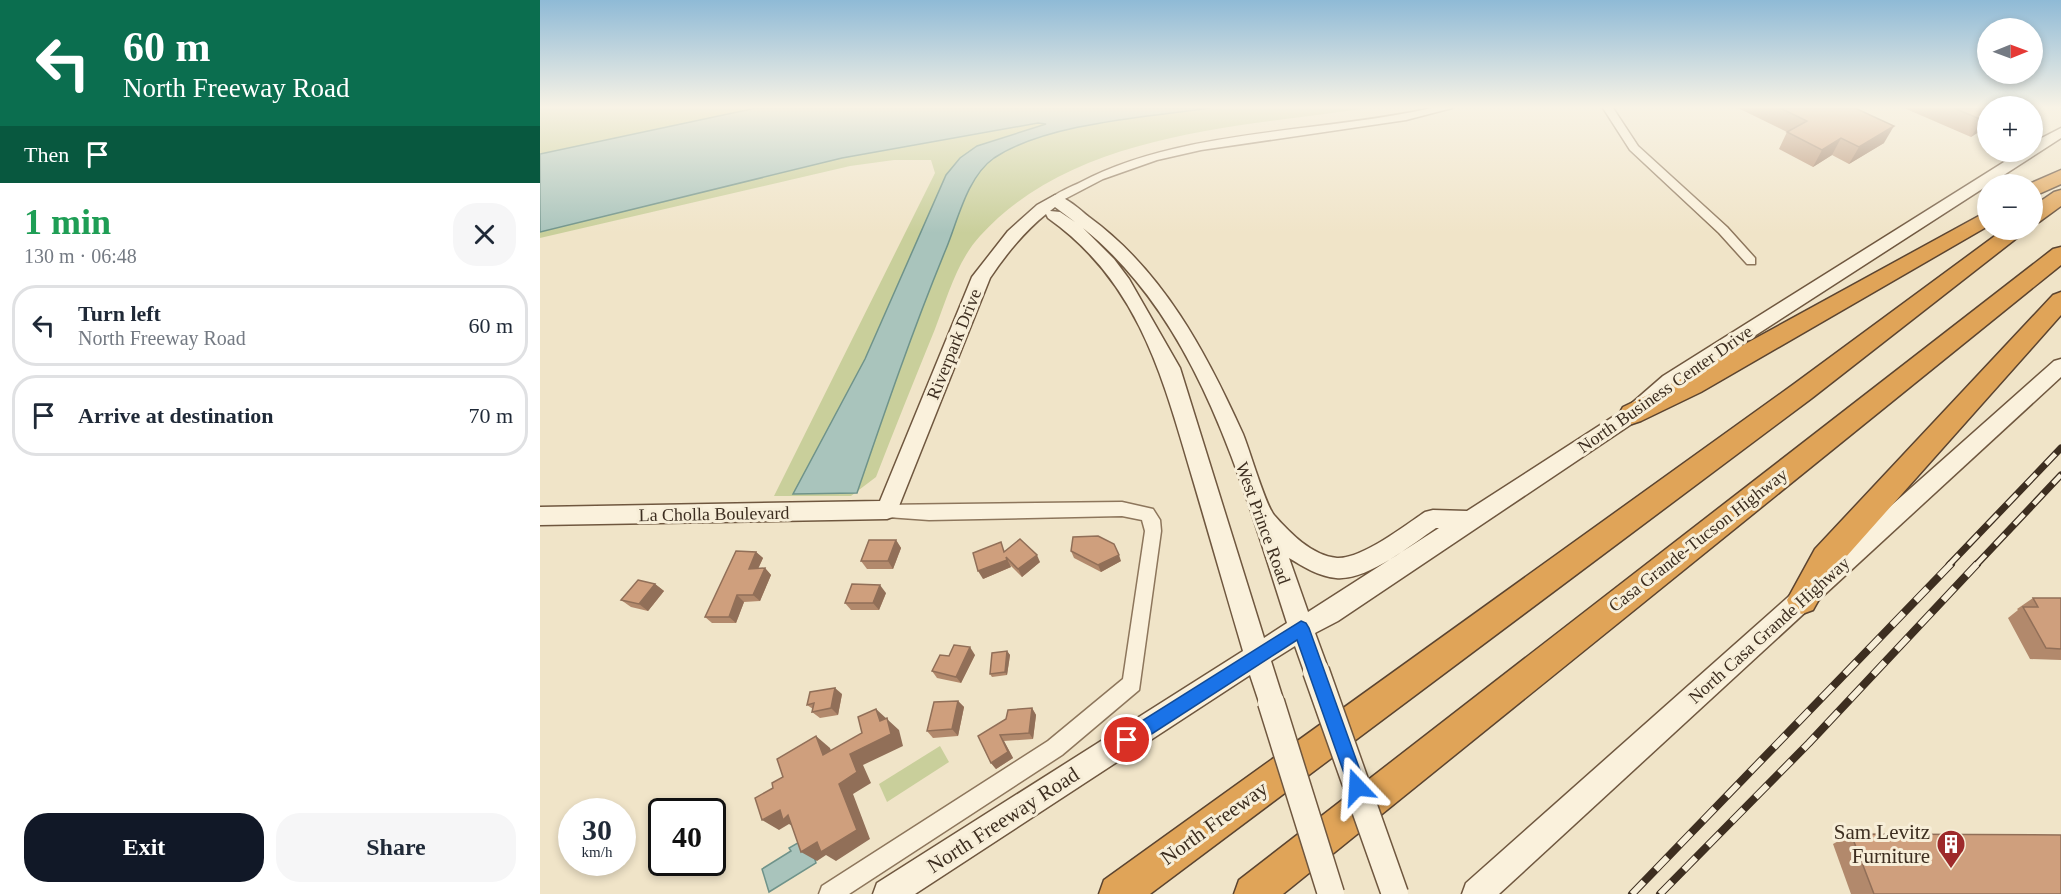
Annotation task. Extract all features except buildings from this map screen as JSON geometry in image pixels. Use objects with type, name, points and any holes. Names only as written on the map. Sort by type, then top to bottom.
[{"type":"highway","points":[[2043,185],[2061,176]]},
{"type":"highway","points":[[2043,209],[2061,196]]},
{"type":"highway","points":[[1632,414],[1692,385],[1977,223]]},
{"type":"highway","name":"North Freeway","points":[[1118,894],[1803,391],[2003,240]]},
{"type":"highway","name":"Casa Grande-Tucson Highway","points":[[1253,894],[2061,254]]},
{"type":"highway","points":[[1802,600],[1826,558],[2061,300]]},
{"type":"main road","name":"North Business Center Drive","points":[[1301,628],[1329,613],[1632,414],[1670,381],[1922,218],[2014,162]]},
{"type":"main road","name":"Riverpark Drive","points":[[887,510],[981,277],[1004,243],[1024,222],[1049,204]]},
{"type":"main road","name":"West Prince Road","points":[[1049,204],[1096,228],[1140,271],[1187,339],[1214,392],[1395,894]]},
{"type":"main road","points":[[1049,204],[1094,249],[1118,278],[1146,319],[1170,368],[1331,894]]},
{"type":"main road","name":"North Casa Grande Highway","points":[[1477,894],[2061,366]]},
{"type":"main road","name":"La Cholla Boulevard","points":[[540,516],[887,510]]},
{"type":"main road","points":[[1259,512],[1285,543],[1317,563],[1338,568],[1366,561],[1433,519],[1469,520]]},
{"type":"main road","name":"North Freeway Road","points":[[888,894],[1301,628]]},
{"type":"street","points":[[1049,204],[1100,177],[1154,157],[1188,150]]},
{"type":"street","points":[[1636,150],[1723,230],[1751,261]]},
{"type":"street","points":[[830,894],[1054,748],[1132,684],[1153,531],[1152,520],[1147,514],[1122,509],[929,513],[887,510]]},
{"type":"green space","points":[[540,150],[1128,150],[1062,175],[1018,201],[972,246],[948,293],[876,477],[851,496],[774,496],[935,173],[931,160],[894,160],[850,166],[540,238]]},
{"type":"green space","points":[[940,746],[949,762],[887,802],[879,784]]},
{"type":"water","points":[[560,150],[888,150],[842,158],[540,232],[540,154]]},
{"type":"water","points":[[972,150],[1009,150],[985,166],[970,187],[911,340],[857,493],[793,494],[865,359],[946,175],[960,158]]},
{"type":"water","points":[[808,837],[816,863],[769,892],[762,869],[791,851],[789,848]]},
{"type":"railway","points":[[1949,565],[2061,448]]},
{"type":"railway","points":[[1976,565],[2061,475]]},
{"type":"railway","points":[[1632,894],[1951,564]]},
{"type":"railway","points":[[1660,894],[1809,743],[1977,564]]},
{"type":"place","name":"Sam Levitz Furniture","points":[[1951,870]]},
{"type":"route","points":[[1127,740],[1301,628],[1357,787]]}]
